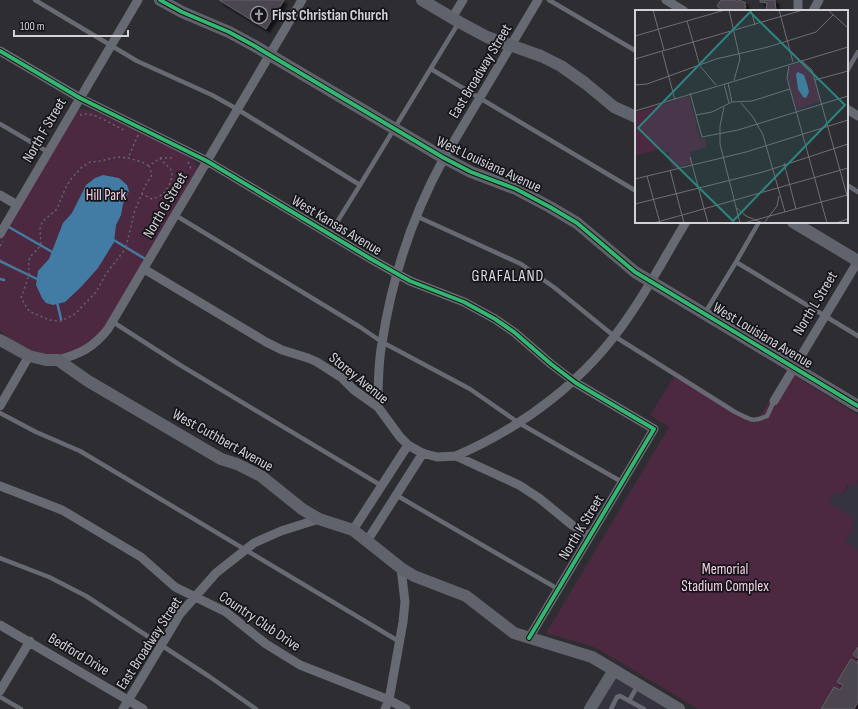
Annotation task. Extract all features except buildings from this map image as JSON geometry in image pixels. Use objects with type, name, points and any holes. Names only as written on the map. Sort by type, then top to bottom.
[{"type":"street","name":"North F Street","points":[[2,236],[17,205],[138,0]]},
{"type":"street","name":"West Louisiana Avenue","points":[[160,0],[182,12],[235,35],[270,54],[444,158],[471,172],[516,189],[550,207],[577,223],[635,272],[858,406]]},
{"type":"street","name":"North G Street","points":[[58,360],[78,354],[90,347],[104,335],[113,322],[302,0]]},
{"type":"street","points":[[422,0],[487,37],[541,56],[561,66],[585,83],[614,107],[635,117]]},
{"type":"street","points":[[455,20],[463,0]]},
{"type":"street","name":"East Broadway Street","points":[[378,407],[382,342],[388,308],[401,256],[416,216],[431,182],[444,158],[538,0]]},
{"type":"street","points":[[666,0],[682,10]]},
{"type":"street","points":[[814,10],[819,0]]},
{"type":"street","name":"West Kansas Avenue","points":[[0,51],[139,132],[207,161],[329,235],[396,273],[419,285],[464,302],[495,319],[514,332],[573,381],[654,429]]},
{"type":"street","points":[[848,110],[858,116]]},
{"type":"street","points":[[0,195],[17,205]]},
{"type":"street","points":[[456,456],[487,442],[547,404],[593,361],[628,318],[685,223]]},
{"type":"street","points":[[795,223],[858,261]]},
{"type":"street","name":"North L Street","points":[[774,401],[858,261]]},
{"type":"street","name":"Storey Avenue","points":[[146,265],[266,342],[282,350],[317,362],[342,378],[354,390],[378,407],[393,428],[408,445],[423,453],[437,457],[456,456],[519,485],[572,525],[590,536]]},
{"type":"street","name":"West Cuthbert Avenue","points":[[0,340],[29,356],[46,360],[58,360],[88,381],[221,459],[237,464],[261,476],[302,509],[319,519],[353,530],[401,568],[414,576],[466,596],[514,633],[592,657],[671,707]]},
{"type":"street","points":[[0,406],[29,356]]},
{"type":"street","name":"North K Street","points":[[529,638],[654,429]]},
{"type":"street","points":[[353,530],[408,445]]},
{"type":"street","points":[[367,542],[423,453]]},
{"type":"street","name":"Country Club Drive","points":[[0,486],[62,510],[141,557],[175,587],[226,612],[266,644],[300,665],[389,700],[406,709]]},
{"type":"street","points":[[382,486],[396,495]]},
{"type":"street","name":"East Broadway Street","points":[[123,709],[180,614],[216,573],[254,544],[281,531],[319,519]]},
{"type":"street","points":[[385,709],[389,700],[400,642],[405,602],[401,568]]},
{"type":"street","name":"Bedford Drive","points":[[0,625],[30,641],[144,709]]},
{"type":"street","points":[[0,691],[30,641]]},
{"type":"street","points":[[590,709],[614,670]]},
{"type":"lane","points":[[35,0],[137,61],[194,86],[238,109],[360,185]]},
{"type":"lane","points":[[549,0],[635,50]]},
{"type":"lane","points":[[329,235],[431,69],[455,20]]},
{"type":"lane","points":[[848,68],[858,52]]},
{"type":"lane","points":[[431,69],[635,190]]},
{"type":"lane","points":[[0,124],[48,152]]},
{"type":"lane","points":[[848,186],[858,192]]},
{"type":"lane","points":[[175,215],[360,327],[382,342],[470,389],[519,423],[622,482]]},
{"type":"lane","points":[[416,216],[521,264],[555,288],[614,336],[735,412],[754,420],[767,416],[774,401]]},
{"type":"lane","points":[[704,314],[758,223]]},
{"type":"lane","points":[[736,262],[858,336]]},
{"type":"lane","points":[[113,322],[180,365],[382,486]]},
{"type":"lane","points":[[0,413],[36,432],[80,450],[400,642]]},
{"type":"lane","points":[[396,495],[558,589]]},
{"type":"lane","points":[[0,558],[49,577],[86,596],[162,645],[256,709]]},
{"type":"lane","points":[[629,701],[638,685]]},
{"type":"lane","points":[[611,709],[617,697],[620,696],[644,709]]},
{"type":"lane","points":[[0,697],[21,709]]},
{"type":"path","points":[[77,117],[83,114],[93,115],[127,131]]},
{"type":"path","points":[[132,134],[139,132]]},
{"type":"path","points":[[139,132],[142,138]]},
{"type":"path","points":[[128,158],[139,132]]},
{"type":"path","points":[[149,166],[160,158],[171,158],[174,153],[171,151]]},
{"type":"path","points":[[117,157],[128,158],[142,162],[149,166],[152,175],[145,186],[134,213],[126,248],[106,274],[96,292],[75,314],[61,321],[49,320],[29,311],[21,298],[29,276],[29,259],[41,245],[40,229],[42,222],[57,209],[66,187],[82,167],[90,162],[117,157]]},
{"type":"path","points":[[142,194],[152,199],[163,195],[172,179],[173,174],[170,168],[163,163],[160,158]]},
{"type":"path","points":[[185,159],[191,165],[193,174]]},
{"type":"path","points":[[0,246],[2,236]]},
{"type":"path","points":[[126,248],[146,265]]},
{"type":"path","points":[[0,260],[29,276]]},
{"type":"shaded area","points":[[858,480],[858,550],[845,542],[853,529],[828,503],[835,492],[843,495],[849,485],[854,486]]},
{"type":"shaded area","points":[[613,670],[677,709],[590,709]]},
{"type":"green space","name":"Hill Park","points":[[80,109],[92,110],[186,154],[197,164],[197,179],[102,334],[78,351],[55,356],[34,353],[10,340],[0,330],[0,239],[70,118]]},
{"type":"green space","name":"Memorial Stadium Complex","points":[[787,371],[858,415],[858,480],[854,486],[848,485],[842,495],[835,492],[828,503],[853,517],[853,529],[845,542],[858,550],[858,709],[698,709],[600,650],[546,633],[669,427],[650,415],[674,377],[756,423]]},
{"type":"water","points":[[103,175],[119,178],[127,185],[129,191],[116,225],[114,242],[98,268],[65,302],[53,305],[46,303],[36,285],[38,271],[49,259],[63,223],[72,213],[86,185],[95,178]]},
{"type":"waterway","points":[[7,226],[54,253]]},
{"type":"waterway","points":[[112,239],[147,260]]},
{"type":"waterway","points":[[0,261],[39,280]]},
{"type":"waterway","points":[[0,279],[4,280]]},
{"type":"waterway","points":[[57,302],[61,319]]},
{"type":"cycle path","points":[[160,0],[182,12],[229,32],[253,45],[444,158],[471,172],[516,189],[550,207],[577,223],[635,272],[858,406]]},
{"type":"cycle path","points":[[0,51],[80,98],[207,161],[410,281],[464,302],[495,319],[514,332],[551,364],[576,383],[654,429],[529,638]]},
{"type":"place","name":"First Christian Church","points":[[259,15]]},
{"type":"district","name":"GRAFALAND","points":[[508,275]]}]
